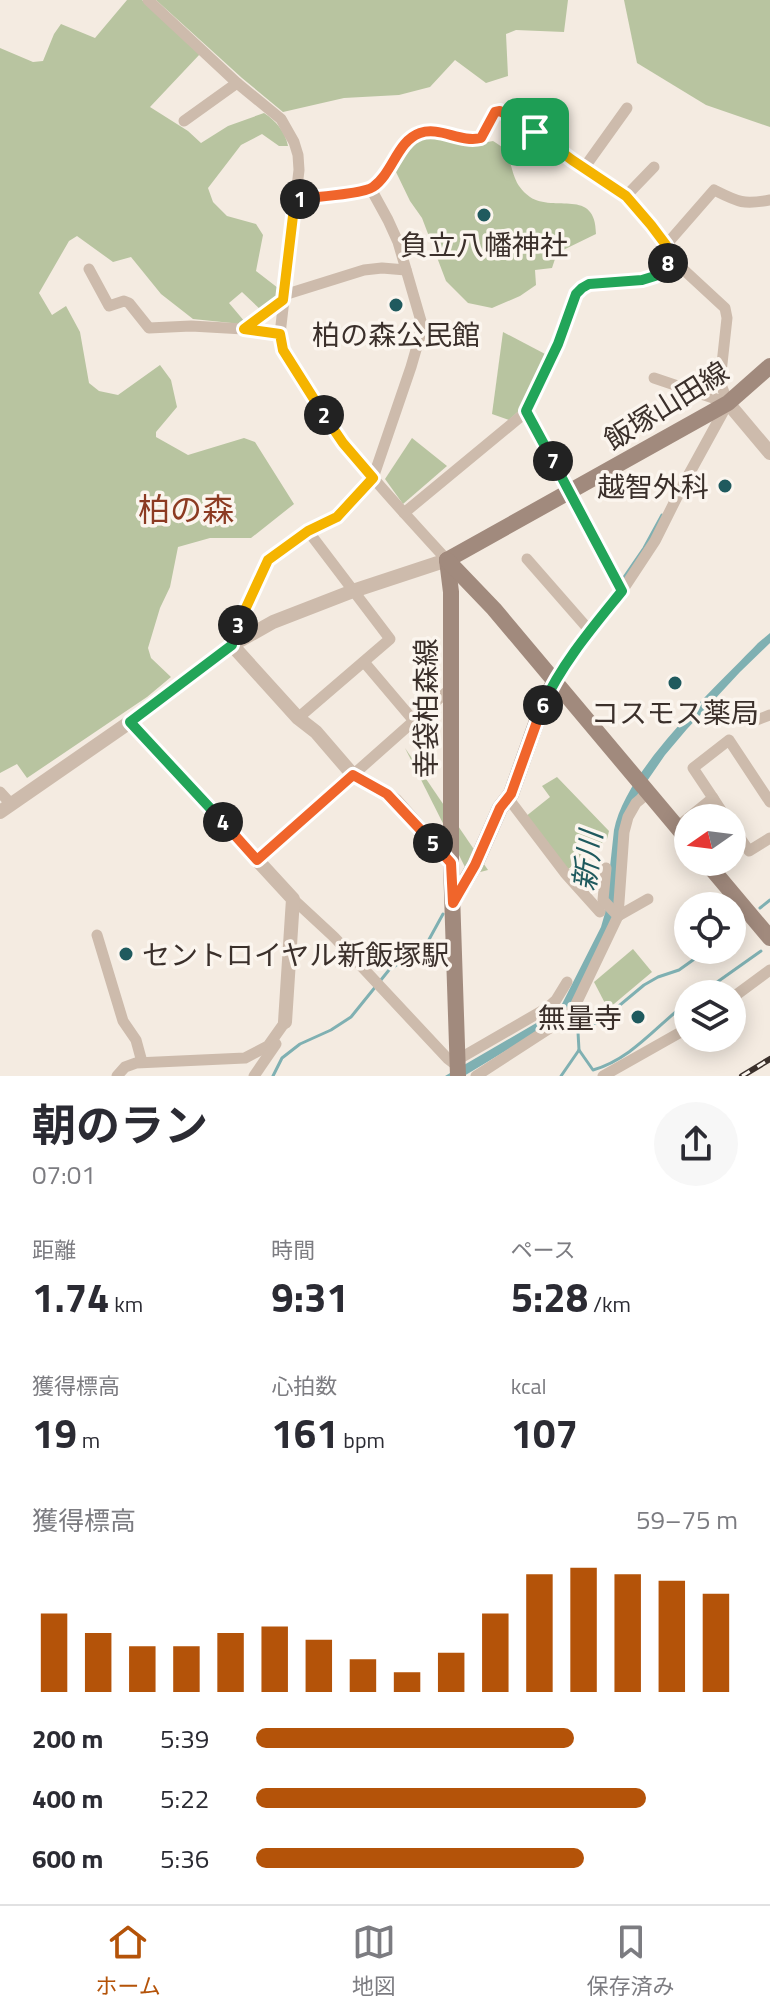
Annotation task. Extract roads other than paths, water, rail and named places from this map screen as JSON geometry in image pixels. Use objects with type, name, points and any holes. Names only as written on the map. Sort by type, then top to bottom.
[{"type":"main road","name":"飯塚山田線","points":[[447,560],[728,403],[770,366]]},
{"type":"main road","points":[[447,560],[494,609],[674,823]]},
{"type":"main road","name":"幸袋柏森線","points":[[447,560],[451,592],[451,863],[457,1067]]},
{"type":"main road","points":[[453,903],[475,865],[500,808],[508,798],[554,682]]},
{"type":"main road","points":[[718,876],[770,938]]},
{"type":"street","points":[[0,792],[6,808],[130,722],[232,645],[273,622],[447,560],[343,443],[283,350],[280,334],[299,170],[294,142],[281,119],[237,83],[148,0]]},
{"type":"street","points":[[184,121],[237,83]]},
{"type":"street","points":[[584,168],[627,108]]},
{"type":"street","points":[[295,199],[371,189],[412,136],[431,131],[470,140],[481,138],[495,112],[500,111],[626,196],[666,245],[672,259],[727,311],[720,382],[728,403],[770,453]]},
{"type":"street","points":[[626,196],[654,167]]},
{"type":"street","points":[[232,645],[234,633],[268,560],[308,531],[337,517],[373,478],[411,367],[421,321],[398,242],[371,189]]},
{"type":"street","points":[[666,245],[714,190],[747,204],[770,200]]},
{"type":"street","points":[[404,513],[526,411],[558,344],[576,294],[582,288],[589,284],[642,280],[655,276],[672,259]]},
{"type":"street","points":[[89,269],[109,306],[124,301],[129,303],[149,328],[191,326],[280,334]]},
{"type":"street","points":[[244,329],[284,298],[364,270],[406,270]]},
{"type":"street","points":[[654,378],[728,403]]},
{"type":"street","points":[[554,682],[587,628],[655,541],[728,403]]},
{"type":"street","points":[[526,411],[619,587]]},
{"type":"street","points":[[298,718],[390,639],[308,531]]},
{"type":"street","points":[[527,559],[587,628]]},
{"type":"street","points":[[232,645],[353,775],[395,800],[451,863]]},
{"type":"street","points":[[364,662],[414,721]]},
{"type":"street","points":[[257,860],[451,688]]},
{"type":"street","points":[[754,721],[770,715]]},
{"type":"street","points":[[130,722],[293,899],[334,937],[457,1067],[547,1008],[567,982]]},
{"type":"street","points":[[717,804],[693,768],[729,740],[770,802]]},
{"type":"street","points":[[476,1076],[570,1013],[595,967],[616,914],[624,832],[643,787]]},
{"type":"street","points":[[508,798],[565,873],[602,907],[616,914]]},
{"type":"street","points":[[706,804],[713,798]]},
{"type":"street","points":[[746,847],[749,851],[770,838]]},
{"type":"street","points":[[602,907],[606,868]]},
{"type":"street","points":[[254,1076],[275,1046],[285,1022],[293,899]]},
{"type":"street","points":[[616,914],[648,899]]},
{"type":"street","points":[[97,935],[123,1021],[136,1040],[142,1062]]},
{"type":"street","points":[[746,988],[770,970]]},
{"type":"street","points":[[117,1076],[125,1067],[142,1062],[245,1058],[268,1046],[285,1022]]},
{"type":"street","points":[[603,1076],[674,1036]]},
{"type":"street","points":[[245,1058],[252,1066],[254,1076]]},
{"type":"water","points":[[770,633],[770,643],[687,729],[634,800],[613,915],[584,984],[560,1018],[464,1076],[445,1076],[538,1022],[562,1004],[601,927],[614,830],[635,782],[696,706]]},
{"type":"waterway","points":[[620,583],[662,515]]},
{"type":"waterway","points":[[760,908],[770,900]]},
{"type":"waterway","points":[[273,1076],[282,1058],[300,1044],[351,1017],[389,970],[426,945],[443,914]]},
{"type":"waterway","points":[[720,980],[761,951]]},
{"type":"waterway","points":[[561,1076],[579,1050],[578,1032],[602,1020],[644,985],[687,964]]},
{"type":"waterway","points":[[579,1050],[593,1070],[607,1065],[632,1050],[674,1014]]},
{"type":"railway","points":[[742,1076],[770,1059]]},
{"type":"place","name":"負立八幡神社","points":[[484,215]]},
{"type":"place","name":"柏の森公民館","points":[[396,305]]},
{"type":"place","name":"越智外科","points":[[725,486]]},
{"type":"place","name":"コスモス薬局","points":[[675,683]]},
{"type":"place","name":"セントロイヤル新飯塚駅","points":[[126,954]]},
{"type":"place","name":"無量寺","points":[[638,1017]]},
{"type":"district","name":"柏の森","points":[[186,509]]},
{"type":"water label","name":"新川","points":[[587,861]]}]
